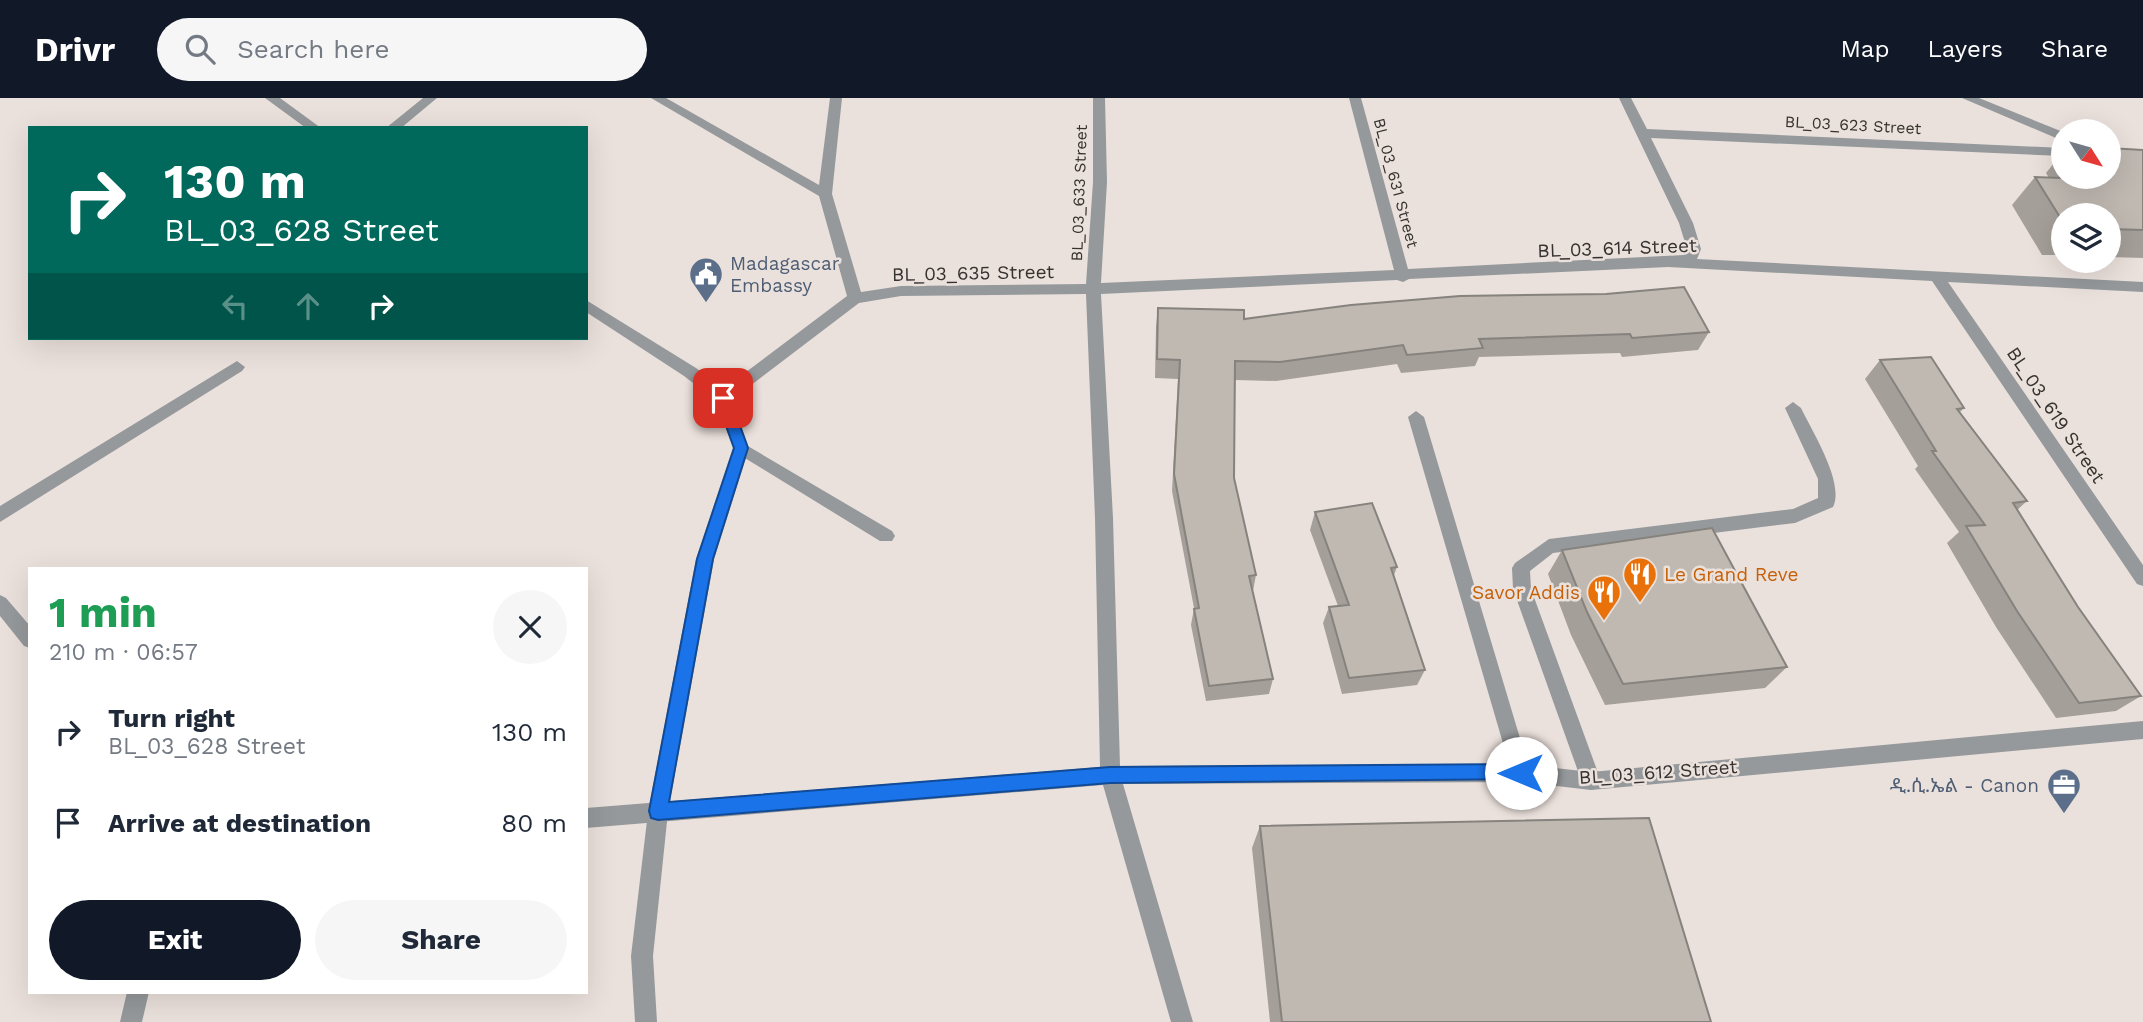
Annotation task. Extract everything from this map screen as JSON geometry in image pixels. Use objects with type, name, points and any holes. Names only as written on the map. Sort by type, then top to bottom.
[{"type":"street","points":[[271,98],[312,126]]},
{"type":"street","points":[[395,126],[431,98]]},
{"type":"street","points":[[657,98],[825,194]]},
{"type":"street","points":[[836,98],[825,194],[855,298]]},
{"type":"street","name":"BL_03_633 Street","points":[[1099,98],[1100,182],[1093,289],[1104,518],[1110,775],[1182,1022]]},
{"type":"street","name":"BL_03_631 Street","points":[[1355,98],[1403,277]]},
{"type":"street","points":[[1625,98],[1686,223],[1694,249],[1689,260],[1668,262]]},
{"type":"street","points":[[1968,98],[2051,132]]},
{"type":"street","name":"BL_03_623 Street","points":[[1642,133],[2051,151]]},
{"type":"street","name":"BL_03_614 Street","points":[[1093,289],[1403,277],[1668,262],[2143,287]]},
{"type":"street","name":"BL_03_619 Street","points":[[1935,274],[2143,579]]},
{"type":"street","name":"BL_03_635 Street","points":[[723,398],[855,298],[901,291],[1093,289]]},
{"type":"street","points":[[588,306],[691,372],[723,398],[741,448],[705,559],[658,811],[642,956],[646,1022]]},
{"type":"street","points":[[0,515],[237,367]]},
{"type":"street","points":[[1591,781],[1522,589],[1521,568],[1549,546],[1795,516],[1827,502],[1826,480],[1793,408]]},
{"type":"street","points":[[1416,416],[1521,773]]},
{"type":"street","points":[[741,448],[886,536]]},
{"type":"street","points":[[0,603],[28,638]]},
{"type":"street","name":"BL_03_612 Street","points":[[588,818],[1110,775],[1521,773],[1591,781],[2143,730]]},
{"type":"street","points":[[131,1022],[138,994]]},
{"type":"building","points":[[2121,149],[2143,150],[2143,230],[2121,229],[2121,203],[2051,203],[2035,177],[2051,178],[2051,189],[2121,189]]},
{"type":"building","points":[[1684,287],[1709,332],[1632,338],[1630,334],[1479,339],[1483,348],[1407,355],[1403,345],[1280,362],[1235,361],[1234,478],[1256,575],[1249,576],[1273,679],[1209,686],[1194,609],[1199,608],[1174,474],[1180,360],[1157,359],[1158,308],[1244,310],[1244,319],[1351,305],[1460,296],[1606,294]]},
{"type":"building","points":[[1931,357],[1964,408],[1957,409],[2027,501],[2013,503],[2078,607],[2141,696],[2079,703],[2017,611],[1966,526],[1985,525],[1932,451],[1936,451],[1880,360]]},
{"type":"building","points":[[1372,503],[1397,567],[1391,568],[1425,670],[1349,678],[1329,607],[1349,605],[1315,512]]},
{"type":"building","name":"Le Grand Reve","points":[[1712,528],[1787,667],[1623,684],[1587,612],[1562,550]]},
{"type":"building","points":[[1649,818],[1711,1022],[1282,1022],[1260,826]]},
{"type":"place","name":"Madagascar Embassy","points":[[706,304]]},
{"type":"place","name":"Le Grand Reve","points":[[1640,604]]},
{"type":"place","name":"Savor Addis","points":[[1604,622]]},
{"type":"place","name":"ዲ.ሲ.ኤል - Canon","points":[[2064,815]]},
{"type":"route","points":[[723,398],[741,448],[705,559],[658,811],[1110,775],[1521,773]]}]
